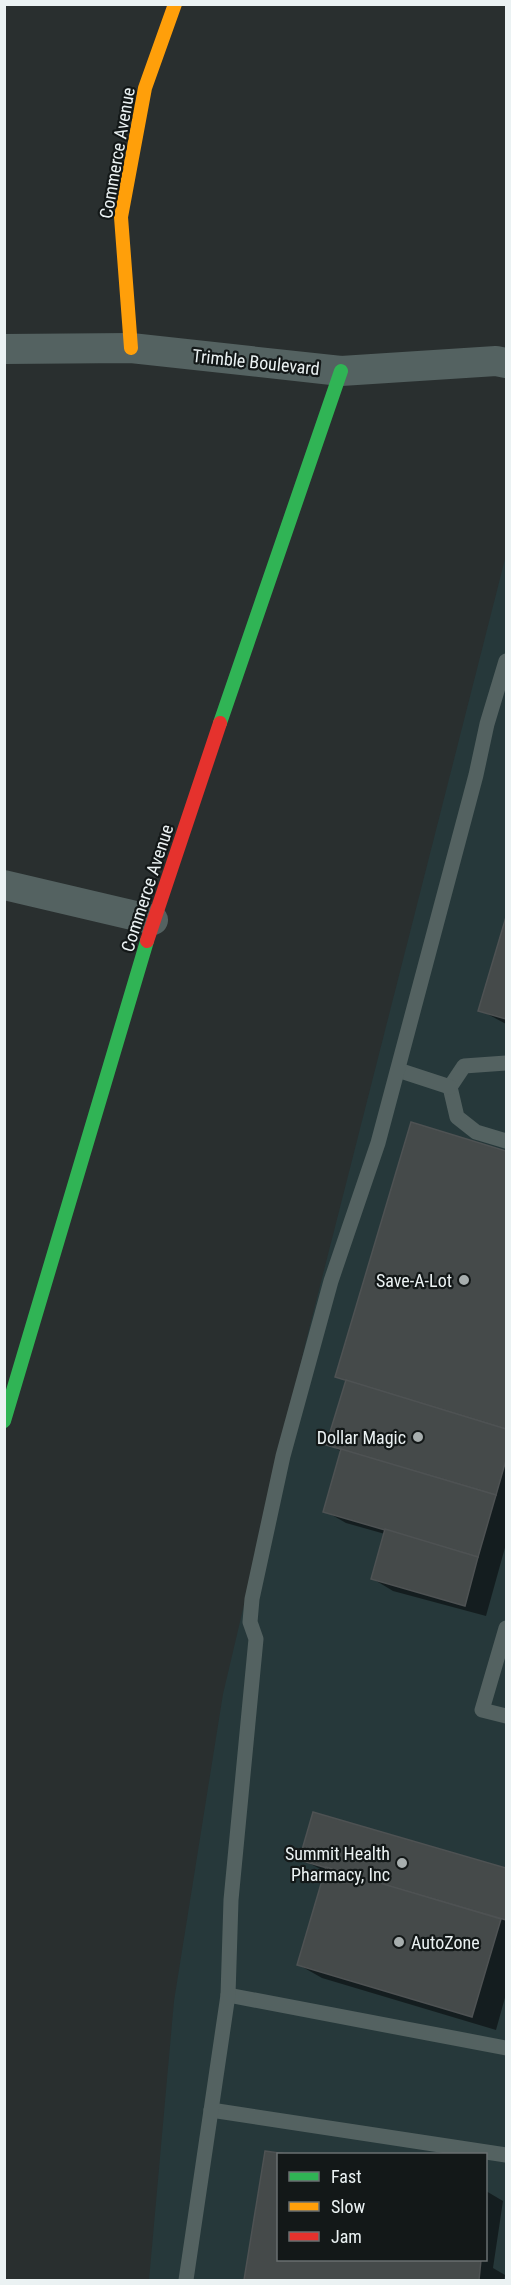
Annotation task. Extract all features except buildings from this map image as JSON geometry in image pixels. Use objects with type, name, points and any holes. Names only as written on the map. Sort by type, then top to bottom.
[{"type":"street","name":"Commerce Avenue","points":[[131,348],[121,217],[146,88],[175,4]]},
{"type":"street","name":"Trimble Boulevard","points":[[4,349],[131,348],[341,371],[507,363]]},
{"type":"street","name":"Commerce Avenue","points":[[4,1421],[153,920],[341,371]]},
{"type":"street","points":[[4,885],[153,920]]},
{"type":"lane","points":[[186,2280],[228,1995],[231,1900],[256,1639],[250,1622],[252,1599],[283,1456],[328,1292],[378,1143],[476,775],[487,724],[507,662]]},
{"type":"lane","points":[[507,1063],[464,1066],[450,1087],[457,1117],[476,1132],[507,1140]]},
{"type":"lane","points":[[398,1070],[450,1087]]},
{"type":"lane","points":[[507,1628],[482,1710],[507,1716]]},
{"type":"lane","points":[[228,1995],[507,2048]]},
{"type":"lane","points":[[211,2110],[507,2155]]},
{"type":"shaded area","points":[[506,555],[506,2280],[149,2280],[174,2001],[223,1694],[306,1341]]},
{"type":"traffic: fast","points":[[220,723],[341,371]]},
{"type":"traffic: fast","points":[[4,1421],[147,941]]},
{"type":"traffic: slow","points":[[131,348],[121,217],[145,88],[175,4]]},
{"type":"traffic: jam","points":[[147,941],[220,723]]},
{"type":"place","name":"Save-A-Lot","points":[[464,1280]]},
{"type":"place","name":"Dollar Magic","points":[[418,1437]]},
{"type":"place","name":"Summit Health Pharmacy, Inc","points":[[402,1863]]},
{"type":"place","name":"AutoZone","points":[[399,1942]]}]
